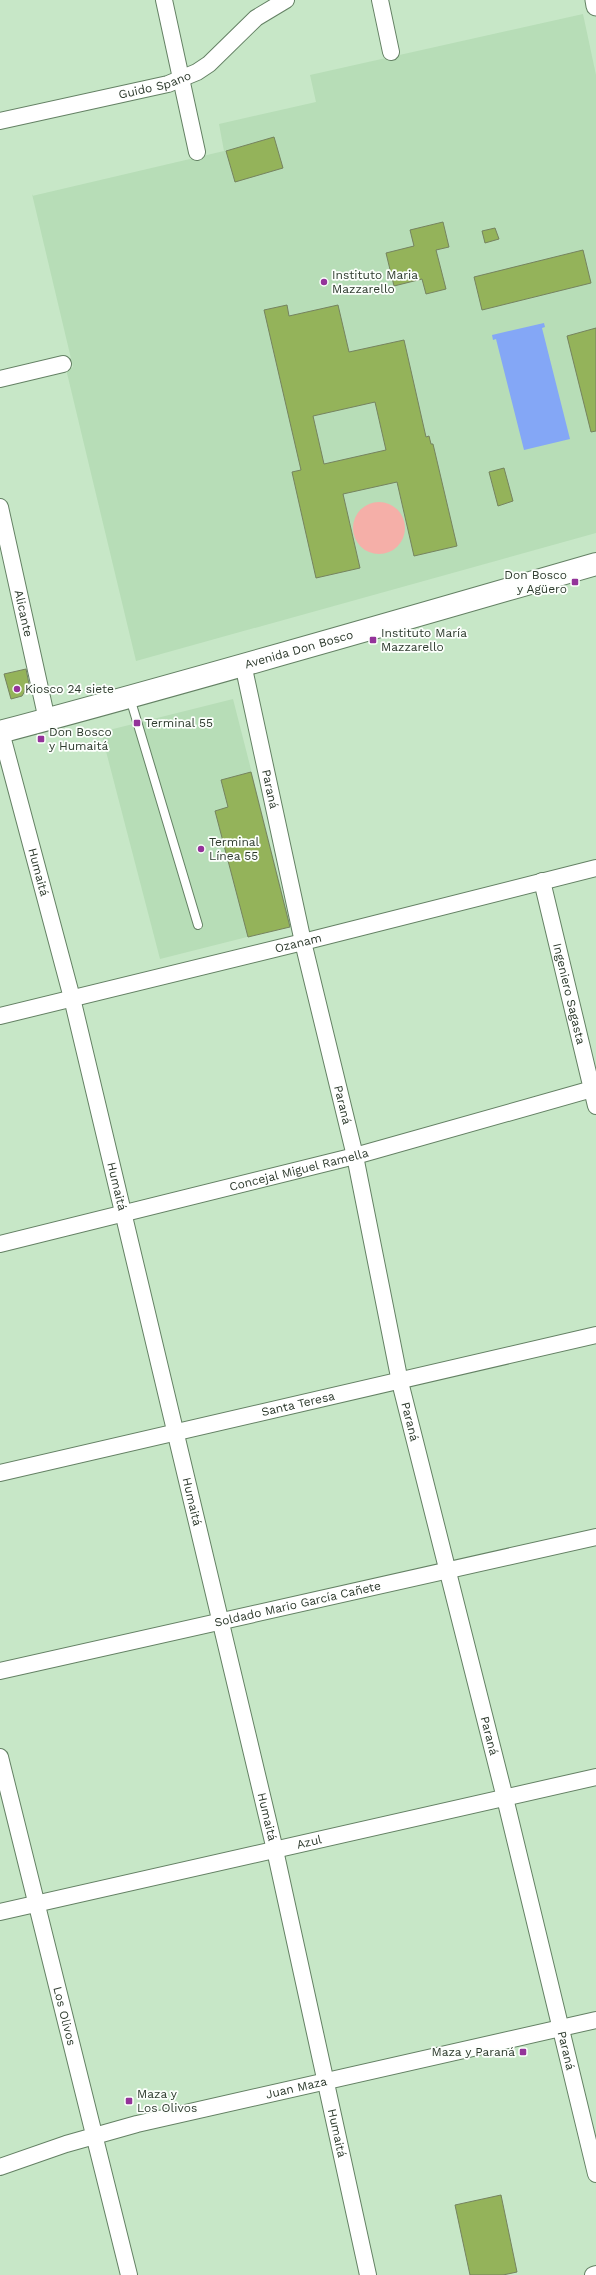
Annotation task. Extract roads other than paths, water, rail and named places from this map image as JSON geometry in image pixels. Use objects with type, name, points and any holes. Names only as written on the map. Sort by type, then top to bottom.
[{"type":"main road","name":"Avenida Don Bosco","points":[[0,732],[130,697],[243,664],[305,649],[596,564]]},
{"type":"street","points":[[164,0],[197,152]]},
{"type":"street","name":"Guido Spano","points":[[0,121],[168,84],[197,72],[209,64],[256,18],[286,0]]},
{"type":"street","points":[[380,0],[391,52]]},
{"type":"street","points":[[595,0],[596,6]]},
{"type":"street","points":[[0,379],[64,364]]},
{"type":"street","name":"Alicante","points":[[0,507],[47,720]]},
{"type":"street","name":"Paraná","points":[[243,664],[303,942],[355,1156],[400,1382],[449,1570],[596,2174]]},
{"type":"street","name":"Humaitá","points":[[0,732],[72,998],[275,1850],[368,2275]]},
{"type":"street","name":"Ozanam","points":[[0,1016],[303,942],[596,868]]},
{"type":"street","name":"Ingeniero Sagasta","points":[[542,881],[594,1088],[596,1106]]},
{"type":"street","name":"Concejal Miguel Ramella","points":[[0,1244],[355,1156],[594,1088]]},
{"type":"street","name":"Santa Teresa","points":[[0,1473],[400,1382],[596,1335]]},
{"type":"street","name":"Soldado Mario García Cañete","points":[[0,1671],[220,1620],[596,1537]]},
{"type":"street","name":"Los Olivos","points":[[0,1757],[93,2136],[129,2275]]},
{"type":"street","name":"Azul","points":[[0,1912],[596,1777]]},
{"type":"street","name":"Juan Maza","points":[[0,2167],[93,2136],[325,2080],[596,2020]]},
{"type":"lane","points":[[130,697],[198,925]]},
{"type":"water","points":[[544,323],[545,327],[542,328],[570,439],[524,450],[496,339],[493,340],[492,335]]},
{"type":"place","name":"Instituto Maria Mazzarello","points":[[324,282]]},
{"type":"place","name":"Don Bosco y Agüero","points":[[575,582]]},
{"type":"place","name":"Instituto María Mazzarello","points":[[373,640]]},
{"type":"place","name":"Kiosco 24 siete","points":[[17,689]]},
{"type":"place","name":"Terminal 55","points":[[137,723]]},
{"type":"place","name":"Don Bosco y Humaitá","points":[[41,739]]},
{"type":"place","name":"Terminal Línea 55","points":[[201,849]]},
{"type":"place","name":"Maza y Paraná","points":[[523,2052]]},
{"type":"place","name":"Maza y Los Olivos","points":[[129,2101]]}]
